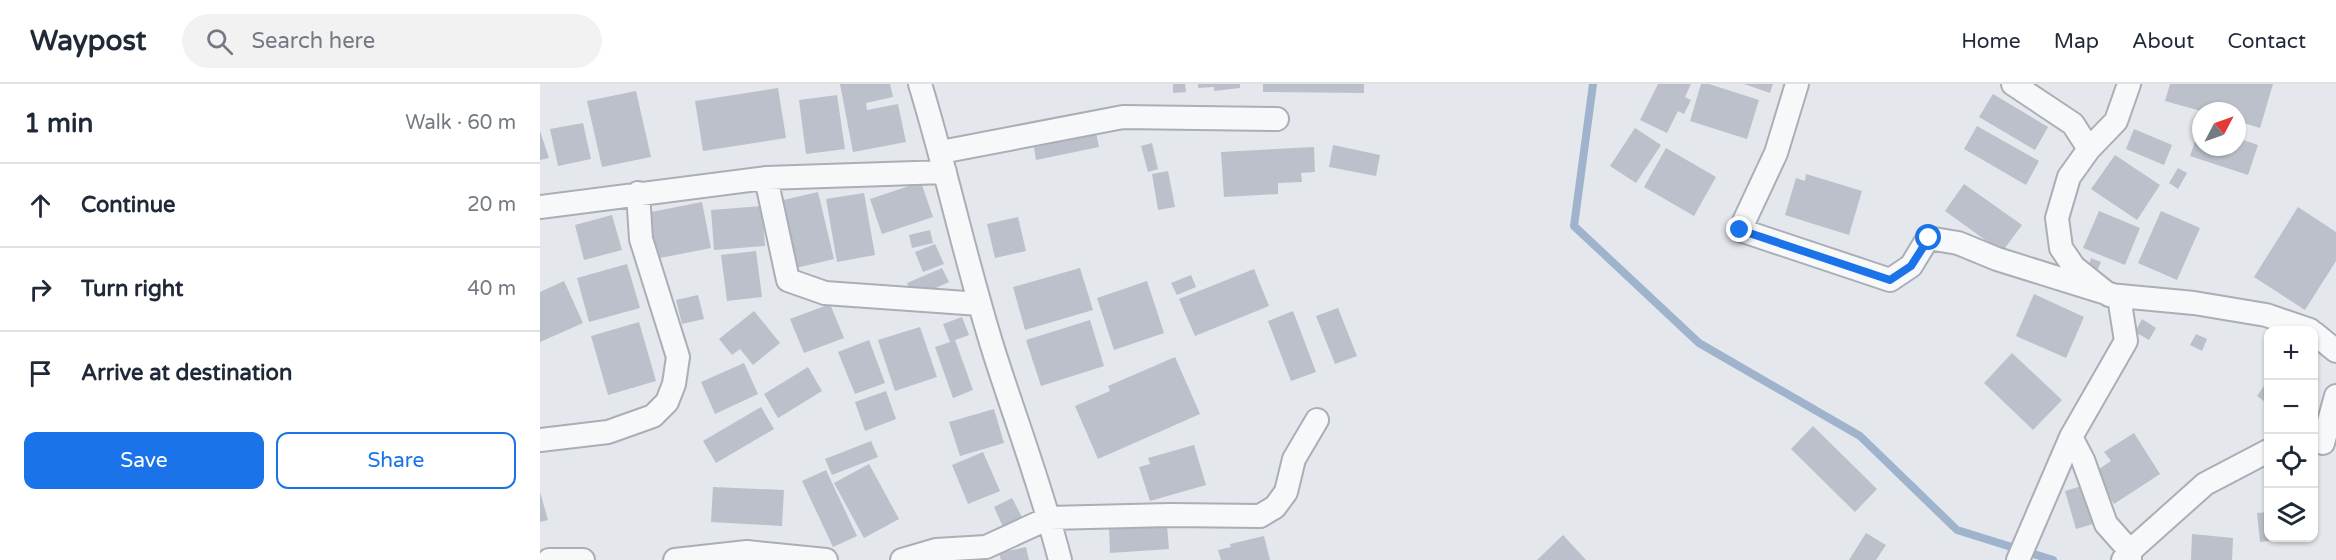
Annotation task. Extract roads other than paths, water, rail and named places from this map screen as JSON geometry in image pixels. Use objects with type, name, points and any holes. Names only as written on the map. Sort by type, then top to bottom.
[{"type":"street","points":[[920,84],[993,350],[1049,518],[1060,560]]},
{"type":"street","points":[[1797,84],[1776,153],[1740,230],[1890,280],[1911,266],[1929,238],[1958,243],[1997,259],[2119,297],[2127,341],[2071,436],[2018,560]]},
{"type":"street","points":[[2013,84],[2073,124],[2089,149]]},
{"type":"street","points":[[2129,84],[2116,121],[2089,149],[2069,177],[2057,218],[2061,248],[2074,267],[2109,295],[2194,303],[2266,315],[2296,326]]},
{"type":"street","points":[[540,207],[766,178],[943,162],[1124,117],[1277,119]]},
{"type":"street","points":[[766,178],[788,280],[825,293],[981,304]]},
{"type":"street","points":[[540,440],[608,432],[653,416],[667,402],[674,384],[678,357],[641,239],[638,193]]},
{"type":"street","points":[[2318,337],[2336,351]]},
{"type":"street","points":[[2324,445],[2336,396]]},
{"type":"street","points":[[902,560],[936,550],[986,548],[1049,518],[1170,515],[1260,516],[1275,507],[1286,492],[1294,459],[1317,420]]},
{"type":"street","points":[[2071,436],[2083,460],[2106,524],[2128,557],[2205,484],[2264,454]]},
{"type":"street","points":[[675,560],[747,552],[826,560]]},
{"type":"street","points":[[549,560],[583,560]]},
{"type":"waterway","points":[[1593,84],[1574,226],[1699,343],[1860,436],[1957,530],[2053,560]]}]
